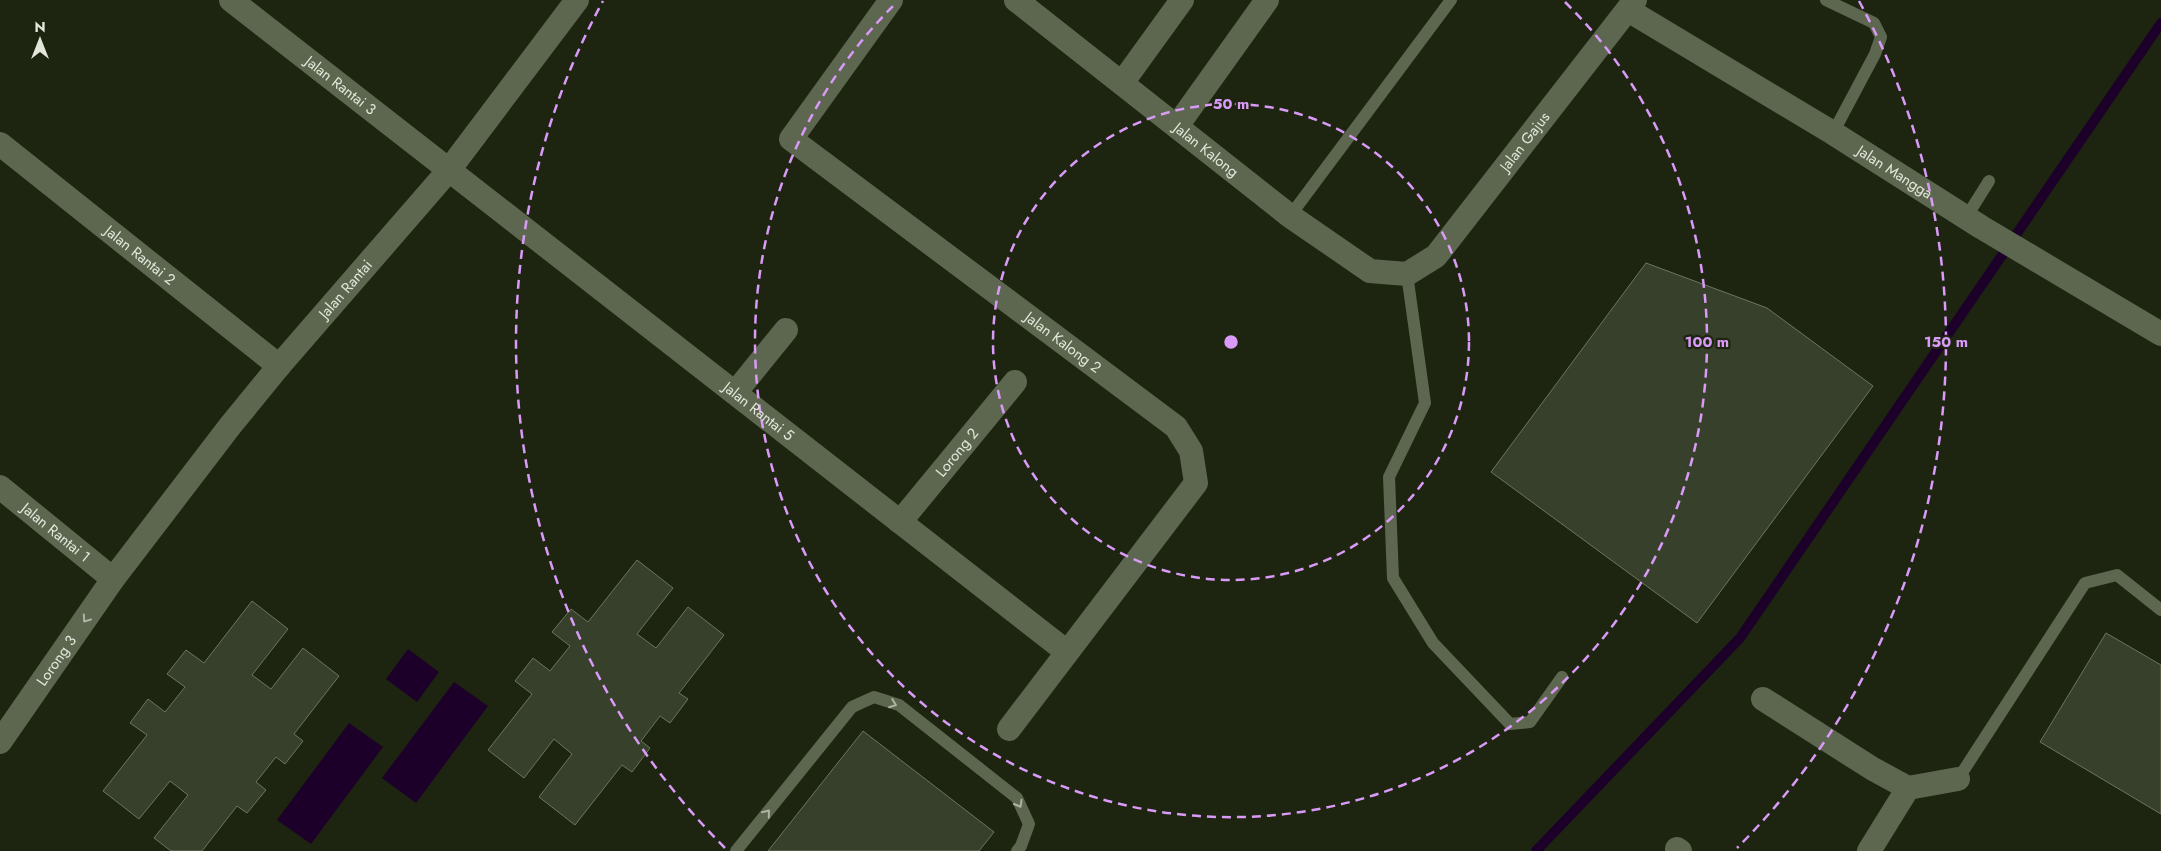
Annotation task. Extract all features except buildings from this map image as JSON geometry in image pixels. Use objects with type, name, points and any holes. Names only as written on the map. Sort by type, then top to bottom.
[{"type":"street","name":"Jalan Rantai 3","points":[[231,0],[450,170]]},
{"type":"street","name":"Jalan Rantai","points":[[113,579],[230,426],[279,366],[450,170],[577,0]]},
{"type":"street","name":"Jalan Kalong 2","points":[[891,0],[791,139],[1176,427],[1191,451],[1196,483],[1009,729]]},
{"type":"street","name":"Jalan Kalong","points":[[1016,0],[1290,216],[1370,271],[1407,274]]},
{"type":"street","points":[[1122,83],[1182,0]]},
{"type":"street","points":[[1177,126],[1267,0]]},
{"type":"street","name":"Jalan Mangga","points":[[1626,3],[2019,250],[2161,334]]},
{"type":"street","name":"Jalan Gajus","points":[[1407,274],[1436,256],[1626,3]]},
{"type":"street","name":"Jalan Rantai 2","points":[[0,144],[279,366]]},
{"type":"street","name":"Jalan Rantai 5","points":[[450,170],[1067,652]]},
{"type":"street","points":[[735,393],[786,330]]},
{"type":"street","name":"Lorong 2","points":[[900,522],[1014,382]]},
{"type":"street","name":"Jalan Rantai 1","points":[[1,491],[113,579]]},
{"type":"street","name":"Lorong 3","points":[[0,742],[113,579]]},
{"type":"street","points":[[1763,700],[1873,769],[1908,788],[1958,779]]},
{"type":"street","points":[[1869,851],[1908,788]]},
{"type":"lane","points":[[1290,216],[1451,0]]},
{"type":"lane","points":[[1826,0],[1874,23],[1881,37],[1875,54],[1833,133]]},
{"type":"lane","points":[[1974,222],[1989,181]]},
{"type":"lane","points":[[1407,274],[1425,403],[1389,477],[1393,578],[1433,643],[1510,724],[1530,722],[1562,677]]},
{"type":"lane","points":[[1958,779],[2085,582],[2117,575],[2161,610]]},
{"type":"lane","points":[[736,851],[852,707],[874,697],[899,705],[1017,798],[1029,824],[1021,846],[1017,851]]},
{"type":"shaded area","points":[[408,649],[439,672],[417,702],[386,679]]},
{"type":"shaded area","points":[[454,682],[488,706],[416,803],[382,778]]},
{"type":"shaded area","points":[[349,723],[383,747],[311,844],[277,820]]},
{"type":"waterway","points":[[1536,851],[1740,638],[2161,23]]}]
